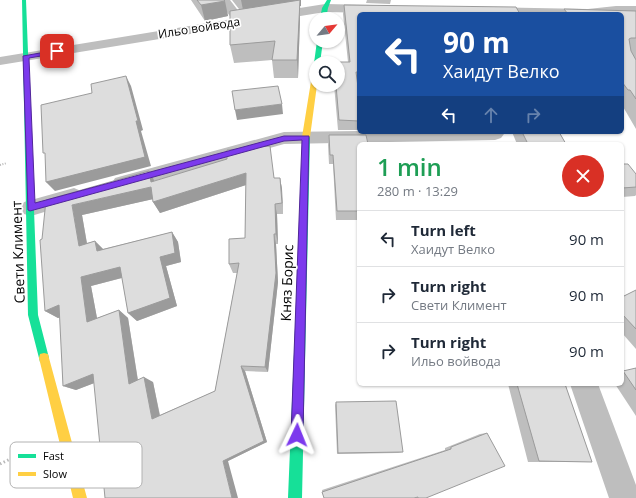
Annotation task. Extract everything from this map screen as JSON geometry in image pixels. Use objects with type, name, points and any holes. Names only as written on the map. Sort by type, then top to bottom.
[{"type":"street","name":"Свети Климент","points":[[24,0],[33,315],[65,442]]},
{"type":"street","points":[[224,0],[240,22]]},
{"type":"street","name":"Ильо войвода","points":[[0,61],[326,9],[387,9]]},
{"type":"street","points":[[598,12],[636,10]]},
{"type":"street","points":[[480,11],[534,12]]},
{"type":"street","name":"Княз Борис","points":[[294,498],[306,138],[313,92]]},
{"type":"street","points":[[30,208],[284,138],[496,137]]},
{"type":"street","points":[[585,386],[625,498]]},
{"type":"street","name":"Свети Климент","points":[[77,488],[80,498]]},
{"type":"path","points":[[46,442],[63,434]]},
{"type":"path","points":[[0,464],[10,459]]},
{"type":"building","points":[[197,0],[224,0],[225,1],[201,5]]},
{"type":"building","points":[[300,0],[297,60],[272,60],[275,41],[230,45],[230,11]]},
{"type":"building","points":[[344,5],[516,7],[519,12],[357,12],[357,121],[339,120],[337,92],[345,92],[345,62],[350,62]]},
{"type":"building","points":[[564,9],[636,11],[636,38],[629,39],[631,51],[636,60],[636,99],[624,85],[624,12],[566,12]]},
{"type":"building","points":[[126,76],[138,121],[136,121],[145,157],[46,182],[41,105],[92,93],[91,84]]},
{"type":"building","points":[[278,86],[282,104],[235,110],[232,91]]},
{"type":"building","points":[[523,134],[560,134],[565,142],[527,142]]},
{"type":"building","points":[[329,135],[366,135],[368,142],[357,142],[357,211],[337,211],[333,155],[330,155]]},
{"type":"building","points":[[270,146],[274,178],[280,178],[282,203],[275,204],[276,234],[274,234],[276,273],[265,367],[241,366],[264,441],[223,461],[232,498],[105,498],[104,488],[142,488],[142,442],[100,442],[93,374],[63,386],[59,305],[45,311],[40,240],[42,239],[46,200],[149,171],[151,182],[227,159],[227,150]],"holes":[[[246,173],[245,238],[229,239],[229,264],[239,263],[215,391],[152,419],[144,377],[129,384],[119,310],[87,322],[81,277],[120,267],[128,313],[170,298],[160,257],[175,253],[172,232],[97,251],[95,241],[79,246],[72,205],[151,187],[153,202]]]},
{"type":"building","points":[[624,164],[628,164],[636,174],[636,187],[624,188]]},
{"type":"building","points":[[636,290],[636,329],[624,316],[624,296]]},
{"type":"building","points":[[636,368],[636,390],[624,372],[624,371]]},
{"type":"building","points":[[518,386],[566,386],[592,462],[539,461]]},
{"type":"building","points":[[396,401],[403,452],[338,453],[336,402]]},
{"type":"building","points":[[487,433],[505,466],[426,498],[324,498],[322,492],[451,449],[451,447]]},
{"type":"traffic: fast","points":[[24,0],[33,315],[44,358]]},
{"type":"traffic: fast","points":[[324,12],[329,0]]},
{"type":"traffic: fast","points":[[318,56],[319,48]]},
{"type":"traffic: fast","points":[[295,498],[306,137]]},
{"type":"traffic: slow","points":[[306,137],[313,92]]},
{"type":"traffic: slow","points":[[44,358],[66,442]]},
{"type":"traffic: slow","points":[[77,488],[80,498]]},
{"type":"route","points":[[57,51],[26,56],[30,208],[284,138],[306,138],[297,435]]}]
